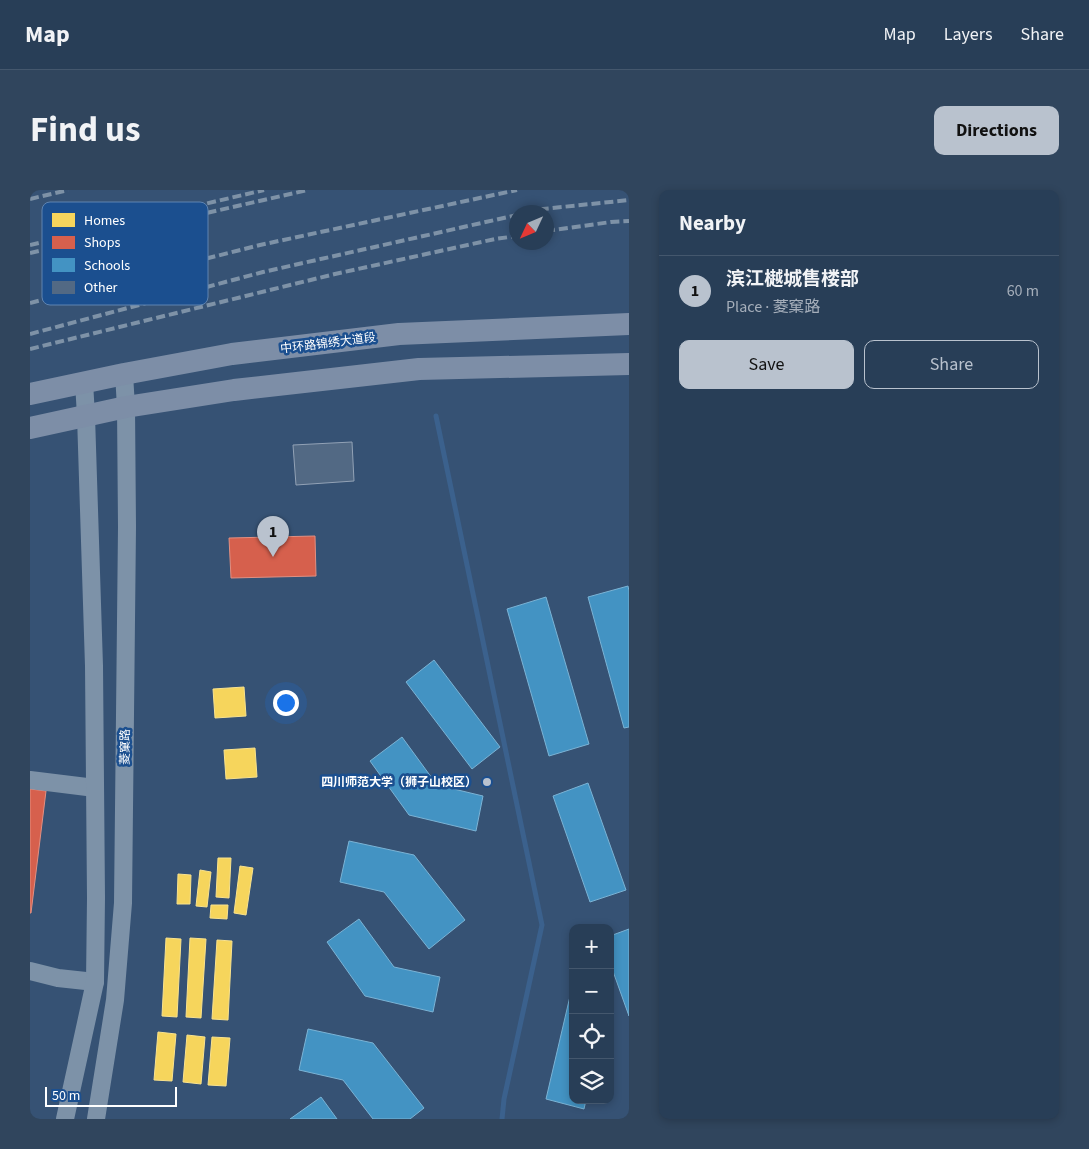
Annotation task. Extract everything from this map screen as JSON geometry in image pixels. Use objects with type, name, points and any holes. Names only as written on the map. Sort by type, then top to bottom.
[{"type":"main road","name":"中环路锦绣大道段","points":[[30,394],[232,354],[399,334],[629,324]]},
{"type":"main road","points":[[30,428],[126,407],[234,390],[419,369],[629,364]]},
{"type":"street","name":"菱窠路","points":[[96,1119],[115,1000],[123,903],[127,527],[124,374]]},
{"type":"street","points":[[65,1119],[94,982],[96,898],[94,666],[84,382]]},
{"type":"street","points":[[30,780],[95,788]]},
{"type":"street","points":[[30,971],[58,978],[94,982]]},
{"type":"building: Homes","points":[[244,687],[246,716],[215,718],[213,689]]},
{"type":"building: Homes","points":[[255,748],[257,777],[226,779],[224,750]]},
{"type":"building: Homes","points":[[218,858],[231,858],[229,898],[216,897]]},
{"type":"building: Homes","points":[[240,866],[253,868],[246,915],[234,913]]},
{"type":"building: Homes","points":[[200,870],[211,872],[207,907],[196,906]]},
{"type":"building: Homes","points":[[178,874],[191,875],[190,904],[177,904]]},
{"type":"building: Homes","points":[[211,905],[228,905],[227,919],[210,918]]},
{"type":"building: Homes","points":[[166,938],[181,939],[177,1017],[162,1016]]},
{"type":"building: Homes","points":[[190,938],[206,939],[201,1018],[186,1017]]},
{"type":"building: Homes","points":[[217,940],[232,941],[228,1020],[212,1019]]},
{"type":"building: Homes","points":[[158,1032],[176,1034],[172,1081],[154,1080]]},
{"type":"building: Homes","points":[[187,1035],[205,1037],[201,1084],[183,1082]]},
{"type":"building: Homes","points":[[212,1037],[230,1038],[226,1086],[208,1085]]},
{"type":"building: Shops","points":[[315,536],[316,576],[231,578],[229,538]]},
{"type":"building: Shops","points":[[30,789],[46,791],[31,913],[30,913]]},
{"type":"building: Schools","points":[[628,586],[629,727],[624,728],[588,597]]},
{"type":"building: Schools","points":[[546,597],[589,744],[549,756],[507,609]]},
{"type":"building: Schools","points":[[434,660],[500,747],[472,769],[406,682]]},
{"type":"building: Schools","points":[[402,737],[437,785],[483,796],[476,831],[409,815],[370,761]]},
{"type":"building: Schools","points":[[588,783],[626,890],[590,902],[553,796]]},
{"type":"building: Schools","points":[[349,841],[414,855],[465,920],[429,949],[384,892],[340,882]]},
{"type":"building: Schools","points":[[359,919],[394,967],[440,977],[433,1012],[365,996],[327,942]]},
{"type":"building: Schools","points":[[629,929],[629,1016],[614,974],[614,935]]},
{"type":"building: Schools","points":[[569,1001],[569,1104],[585,1104],[584,1109],[546,1099]]},
{"type":"building: Schools","points":[[308,1029],[373,1043],[424,1108],[410,1119],[373,1119],[343,1080],[299,1070]]},
{"type":"building: Schools","points":[[321,1097],[337,1119],[290,1119]]},
{"type":"building: Other","points":[[352,442],[354,481],[296,485],[293,445]]},
{"type":"waterway","points":[[436,416],[542,925],[504,1099],[502,1119]]},
{"type":"railway","points":[[30,199],[68,190]]},
{"type":"railway","points":[[208,203],[264,190]]},
{"type":"railway","points":[[208,213],[308,190]]},
{"type":"railway","points":[[208,258],[260,245],[517,190]]},
{"type":"railway","points":[[554,208],[629,200]]},
{"type":"railway","points":[[208,287],[263,272],[509,217]]},
{"type":"railway","points":[[554,230],[629,221]]},
{"type":"railway","points":[[30,349],[335,274],[509,237]]},
{"type":"railway","points":[[30,245],[42,242]]},
{"type":"railway","points":[[30,253],[42,250]]},
{"type":"railway","points":[[30,303],[42,300]]},
{"type":"railway","points":[[30,334],[139,305]]},
{"type":"place","name":"滨江樾城售楼部","points":[[273,557]]},
{"type":"place","name":"四川师范大学（狮子山校区）","points":[[487,782]]}]
